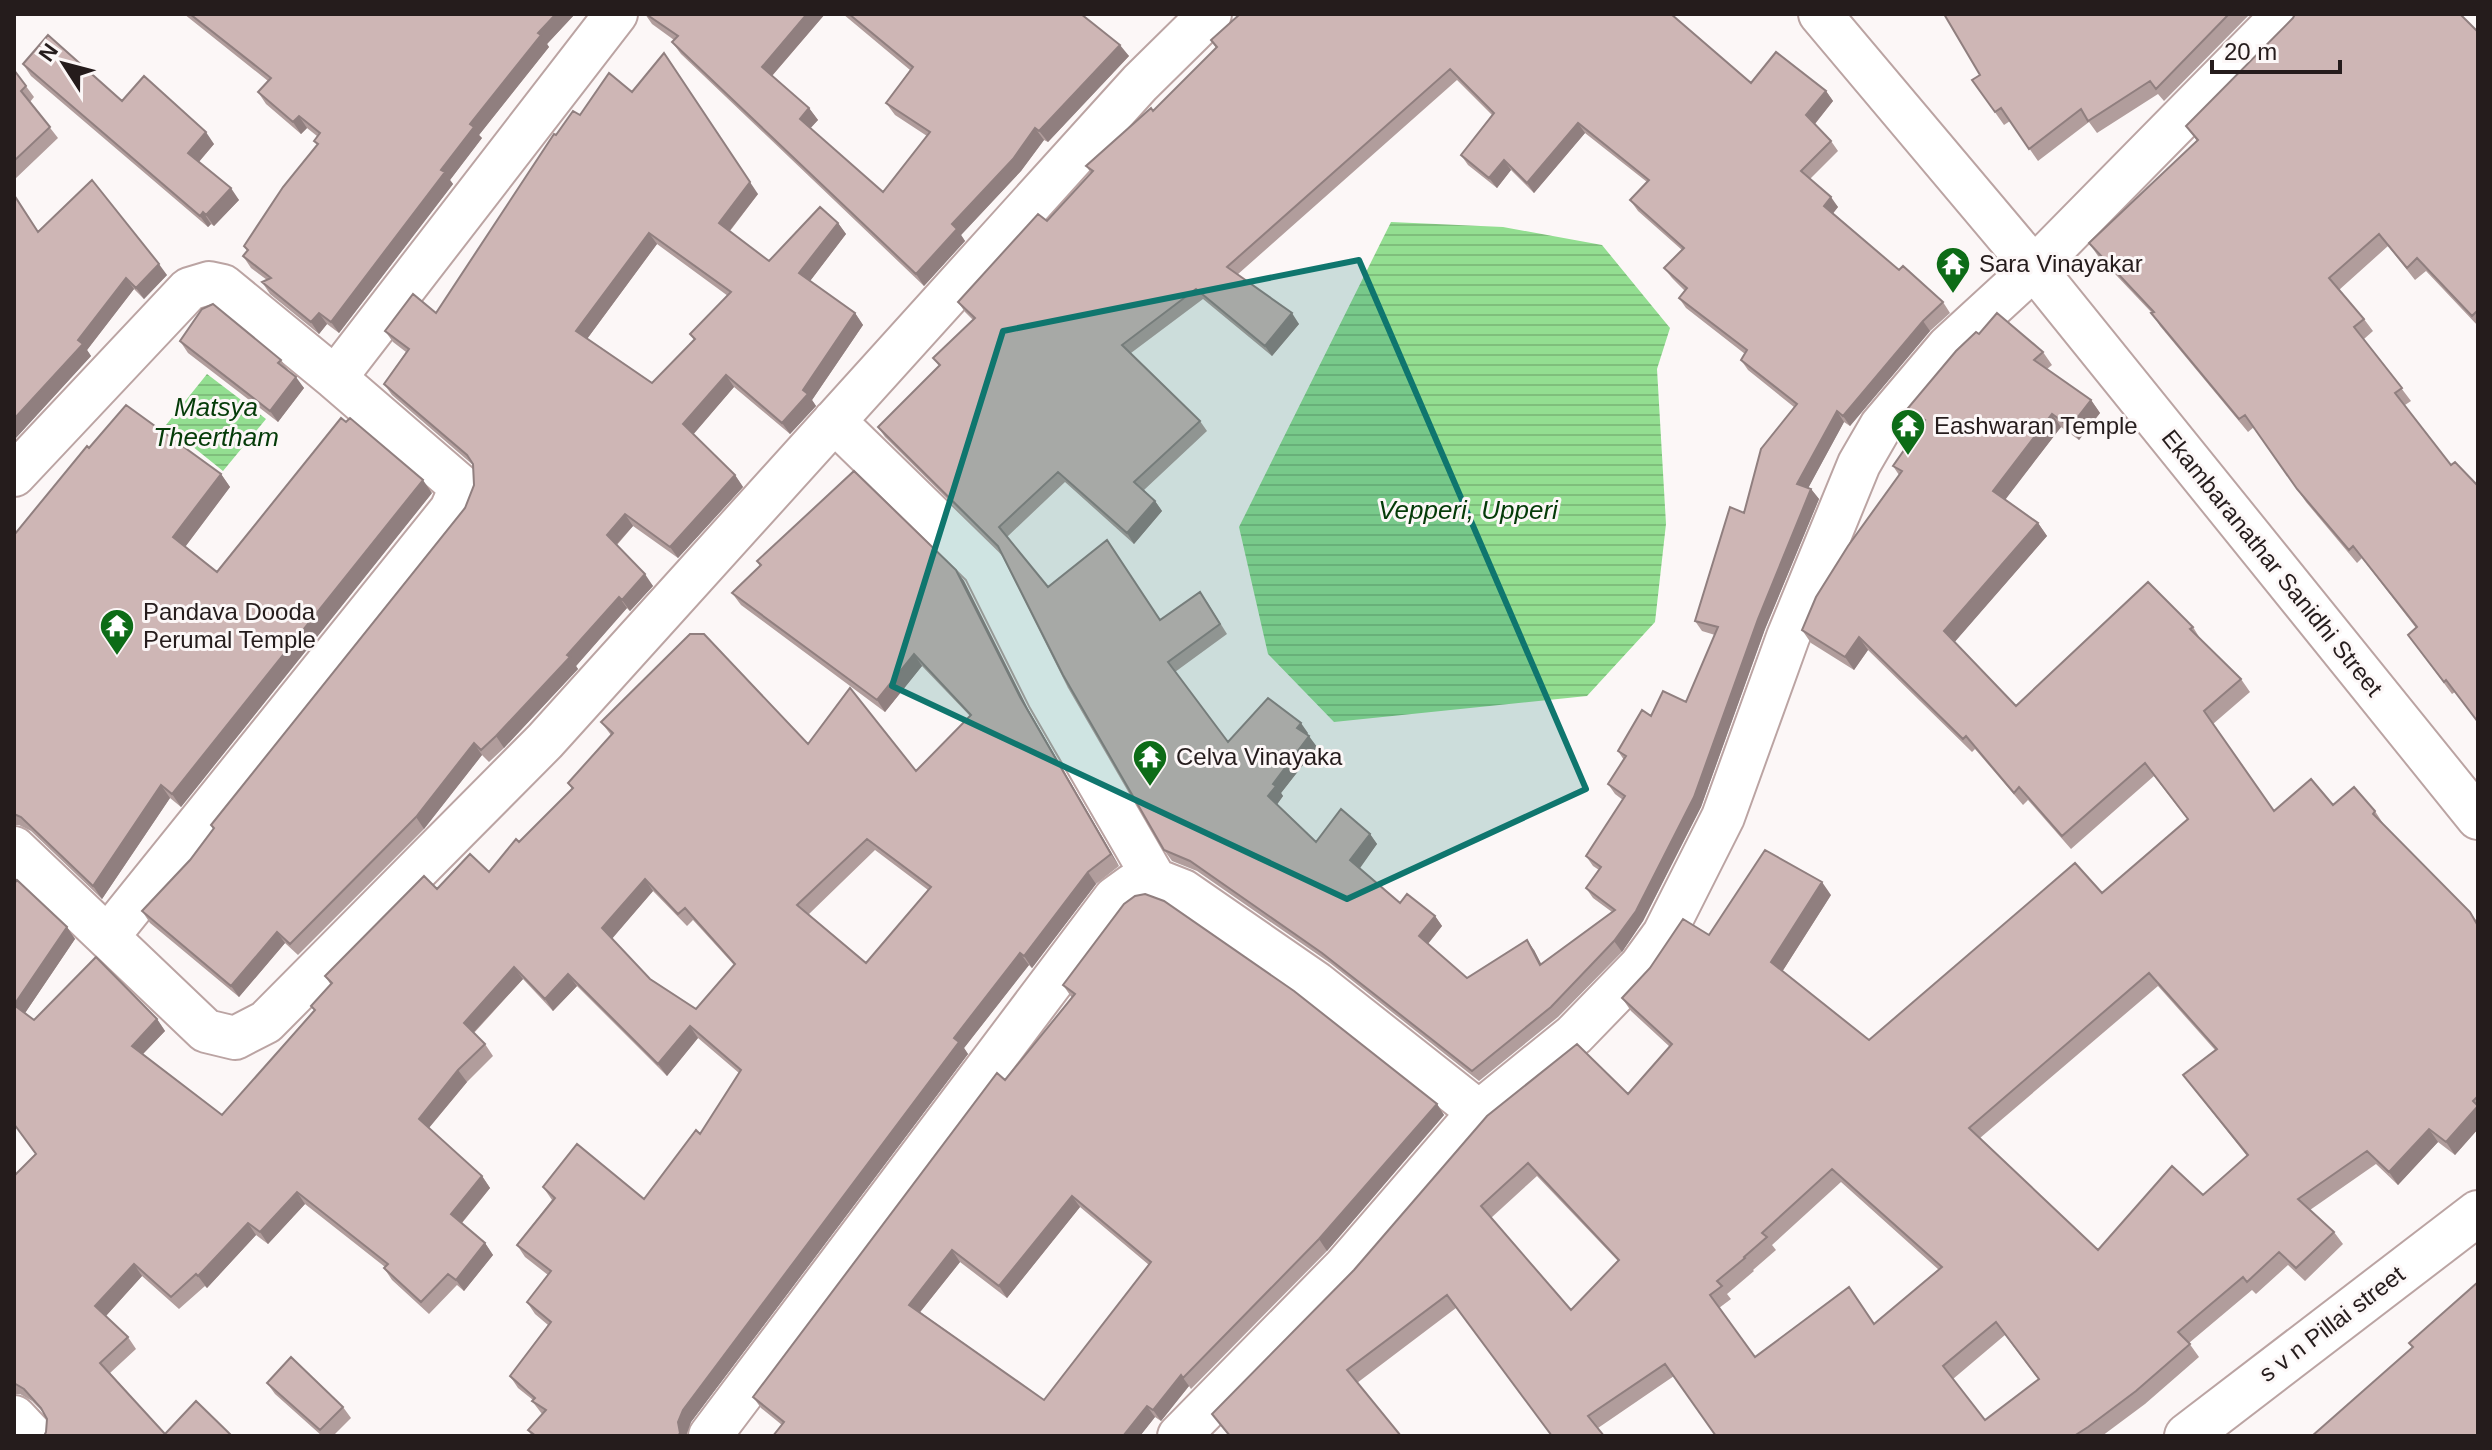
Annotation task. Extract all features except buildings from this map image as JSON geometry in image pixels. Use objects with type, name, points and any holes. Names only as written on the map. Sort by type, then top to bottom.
[{"type":"street","points":[[335,378],[616,14]]},
{"type":"street","points":[[14,848],[206,1031],[235,1038],[266,1022],[545,741],[1140,83],[1210,14]]},
{"type":"street","name":"Ekambaranathar Sanidhi Street","points":[[1820,14],[2034,268],[2478,818]]},
{"type":"street","points":[[1179,1436],[1345,1267],[1479,1112],[1574,1035],[1640,967],[1664,934],[1723,817],[1788,637],[1859,464],[1881,426],[1948,347],[2034,268],[2284,14]]},
{"type":"street","points":[[14,475],[189,289],[209,283],[223,286],[459,485],[451,510],[108,936]]},
{"type":"street","points":[[834,421],[984,567],[1049,697],[1155,880]]},
{"type":"street","points":[[710,1436],[1115,898],[1133,885],[1155,880],[1183,891],[1316,983],[1479,1112]]},
{"type":"street","name":"s v n Pillai street","points":[[2187,1436],[2478,1213]]},
{"type":"street","points":[[14,1418],[31,1436]]},
{"type":"highlighted area","points":[[1359,260],[1586,789],[1347,899],[892,686],[1003,331]]},
{"type":"water","name":"Vepperi, Upperi","points":[[1391,222],[1503,227],[1602,245],[1670,328],[1657,369],[1666,524],[1655,622],[1587,696],[1334,722],[1268,654],[1239,527]]},
{"type":"water","name":"Matsya Theertham","points":[[207,374],[266,419],[223,471],[166,425]]},
{"type":"place","name":"Sara Vinayakar","points":[[1953,295]]},
{"type":"place","name":"Eashwaran Temple","points":[[1908,457]]},
{"type":"place","name":"Pandava Dooda Perumal Temple","points":[[117,657]]},
{"type":"place","name":"Celva Vinayaka","points":[[1150,788]]}]
